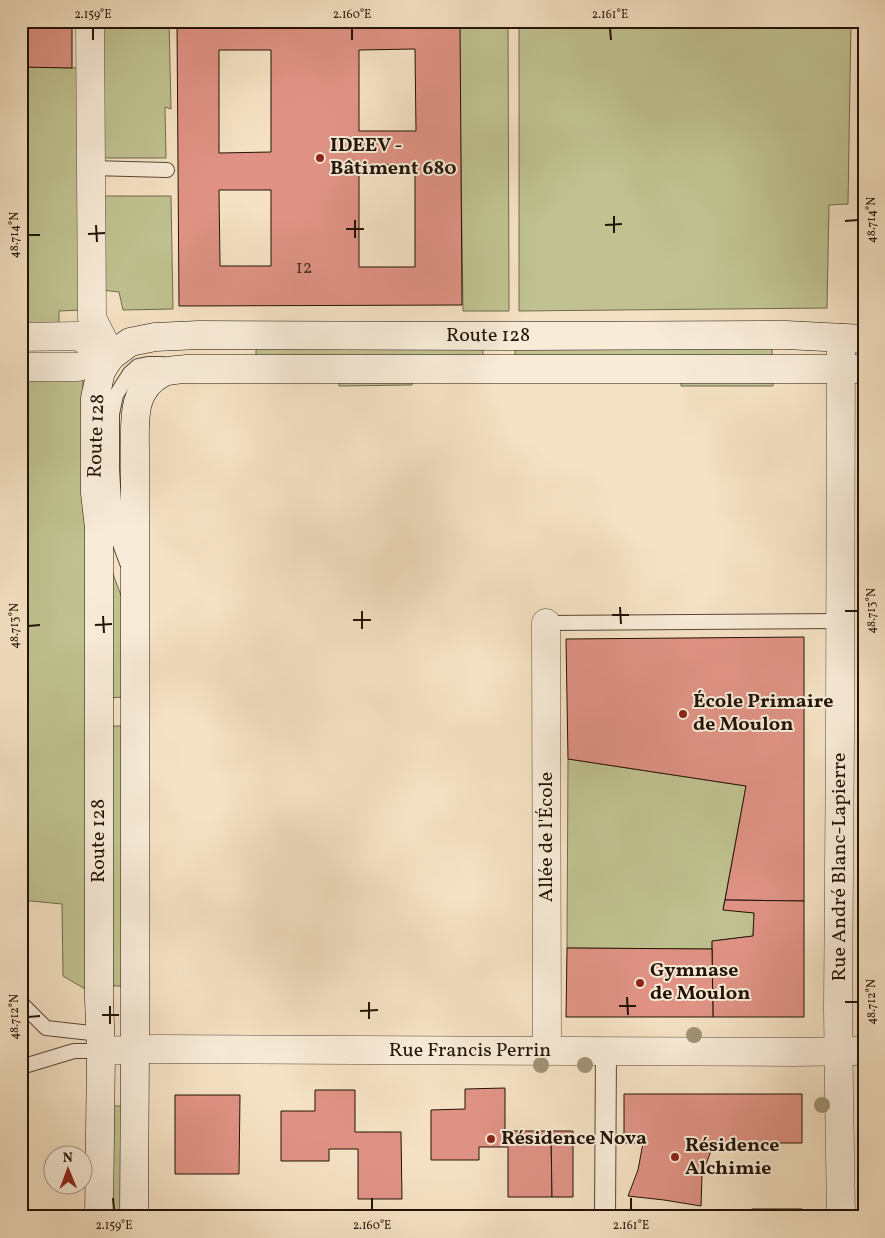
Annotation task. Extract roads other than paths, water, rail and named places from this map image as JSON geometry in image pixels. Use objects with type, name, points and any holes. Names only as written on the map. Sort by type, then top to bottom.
[{"type":"main road","points":[[90,21],[92,318],[120,364]]},
{"type":"main road","name":"Route 128","points":[[99,1217],[99,528],[95,493],[95,398],[101,371],[120,364],[130,342],[155,337],[199,335],[786,335],[852,339]]},
{"type":"main road","points":[[21,336],[78,336],[120,364]]},
{"type":"main road","name":"Rue André Blanc-Lapierre","points":[[842,1217],[851,1051],[840,621],[852,339]]},
{"type":"main road","points":[[21,367],[78,367],[120,364]]},
{"type":"main road","name":"Route 128","points":[[134,1217],[134,583],[136,410],[140,395],[150,382],[163,373],[185,369],[852,369]]},
{"type":"main road","name":"Allée de l'École","points":[[546,623],[547,1051]]},
{"type":"main road","name":"Rue Francis Perrin","points":[[100,1042],[135,1050],[851,1051]]},
{"type":"street","points":[[606,1051],[606,1217]]},
{"type":"lane","points":[[91,168],[167,170]]},
{"type":"lane","points":[[134,583],[116,534],[111,460],[112,414],[116,395],[122,384],[120,364],[138,366],[161,364],[185,369]]},
{"type":"lane","points":[[546,623],[840,621]]},
{"type":"lane","points":[[21,1003],[46,1028],[100,1042]]},
{"type":"lane","points":[[21,1067],[100,1042]]},
{"type":"place","name":"IDEEV - Bâtiment 680","points":[[320,158]]},
{"type":"place","name":"École Primaire de Moulon","points":[[683,714]]},
{"type":"place","name":"Gymnase de Moulon","points":[[640,983]]},
{"type":"place","name":"Résidence Nova","points":[[491,1139]]},
{"type":"place","name":"Résidence Alchimie","points":[[675,1157]]}]
